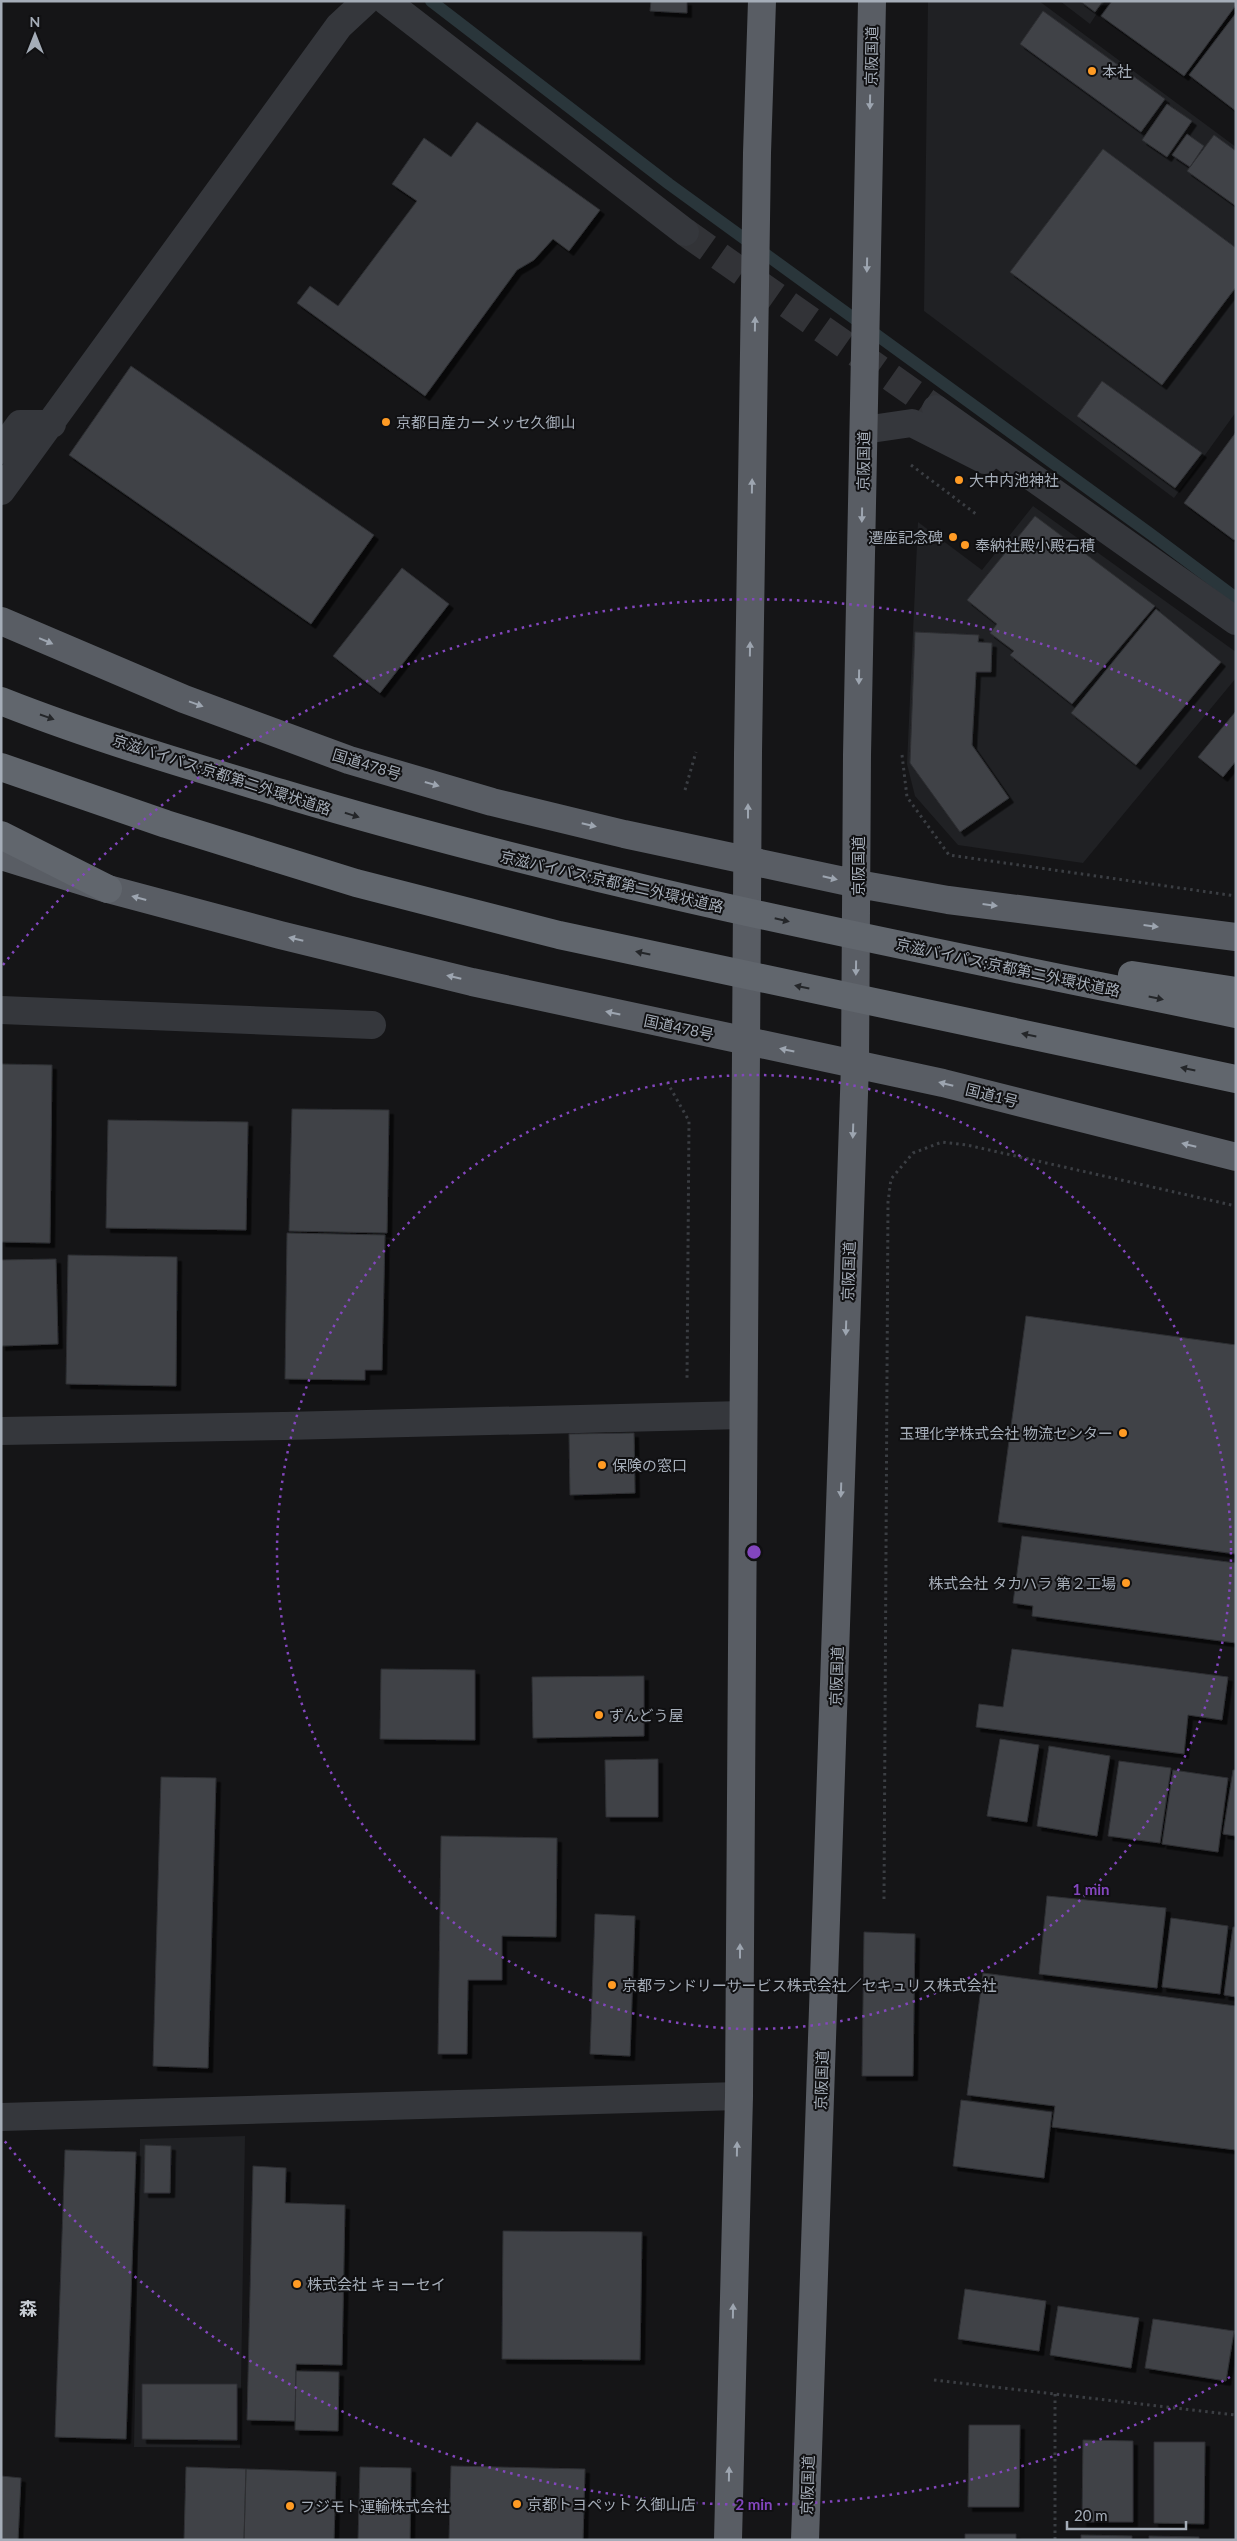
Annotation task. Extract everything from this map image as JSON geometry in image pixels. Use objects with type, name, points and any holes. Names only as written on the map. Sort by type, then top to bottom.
[{"type":"highway","points":[[728,2540],[739,2096],[746,1041],[757,153],[762,1]]},
{"type":"highway","name":"京阪国道","points":[[805,2540],[855,1064],[858,884],[857,755],[872,1]]},
{"type":"highway","name":"国道478号","points":[[1,621],[184,699],[349,760],[492,802],[748,860]]},
{"type":"highway","name":"京滋バイパス;京都第二外環状道路","points":[[1,700],[185,765],[379,823],[570,873],[834,931],[1236,1014]]},
{"type":"highway","points":[[1,767],[166,824],[356,883],[559,935],[1236,1079]]},
{"type":"highway","points":[[1,835],[108,889]]},
{"type":"highway","name":"国道478号","points":[[1,856],[108,889],[280,935],[463,979],[746,1041]]},
{"type":"highway","points":[[748,860],[858,884],[948,900],[1236,937]]},
{"type":"highway","points":[[834,931],[1236,990]]},
{"type":"highway","name":"国道1号","points":[[746,1041],[943,1083],[1236,1157]]},
{"type":"street","points":[[1,491],[52,424],[340,26],[366,1]]},
{"type":"street","points":[[386,1],[685,232]]},
{"type":"street","points":[[936,408],[1236,621]]},
{"type":"street","points":[[864,430],[912,423],[1010,473],[1040,481]]},
{"type":"street","points":[[1,450],[20,424],[52,424]]},
{"type":"street","points":[[1,1010],[372,1025]]},
{"type":"street","points":[[1,1430],[284,1426],[743,1415]]},
{"type":"street","points":[[1,2117],[739,2096]]},
{"type":"path","points":[[911,465],[976,514]]},
{"type":"path","points":[[685,790],[696,752]]},
{"type":"path","points":[[902,755],[908,796],[949,855],[1236,896]]},
{"type":"path","points":[[667,1082],[689,1121],[686,1417]]},
{"type":"path","points":[[884,1899],[888,1202],[891,1179],[913,1154],[942,1142],[967,1145],[1236,1206]]},
{"type":"path","points":[[934,2380],[1236,2415]]},
{"type":"path","points":[[1054,2394],[1054,2540]]},
{"type":"shaded area","points":[[928,1],[1039,1],[1236,147],[1236,412],[1174,498],[924,311]]},
{"type":"shaded area","points":[[1060,1],[1105,1],[1090,24]]},
{"type":"shaded area","points":[[1033,506],[1236,652],[1236,678],[1083,863],[958,845],[915,796],[907,764],[918,522],[982,570]]},
{"type":"shaded area","points":[[245,2136],[240,2448],[134,2447],[140,2139]]},
{"type":"building","points":[[651,1],[687,1],[687,13],[650,11]]},
{"type":"building","points":[[1080,1],[1103,1],[1095,12]]},
{"type":"building","points":[[1112,1],[1236,1],[1236,5],[1184,76],[1101,16]]},
{"type":"building","name":"本社","points":[[1043,11],[1165,99],[1141,132],[1020,44]]},
{"type":"building","points":[[1236,13],[1236,111],[1189,75]]},
{"type":"building","points":[[1167,104],[1192,121],[1167,157],[1142,140]]},
{"type":"building","points":[[477,122],[600,210],[569,251],[553,239],[534,260],[517,270],[425,396],[297,303],[310,286],[338,306],[417,201],[392,184],[424,138],[451,157]]},
{"type":"building","points":[[1187,134],[1204,146],[1190,167],[1172,155]]},
{"type":"building","points":[[1214,135],[1236,151],[1236,206],[1187,171]]},
{"type":"building","points":[[1103,149],[1236,248],[1236,287],[1162,385],[1010,272]]},
{"type":"building","points":[[131,366],[374,535],[311,624],[69,455]]},
{"type":"building","points":[[1102,381],[1202,453],[1175,488],[1077,416]]},
{"type":"building","points":[[1236,432],[1236,538],[1234,540],[1184,503]]},
{"type":"building","points":[[1035,516],[1155,606],[1072,704],[1010,655],[1014,651],[990,633],[997,624],[967,600]]},
{"type":"building","points":[[402,568],[449,604],[380,693],[333,656]]},
{"type":"building","points":[[1156,609],[1221,662],[1136,765],[1071,713]]},
{"type":"building","points":[[915,632],[979,635],[978,642],[992,643],[991,672],[976,672],[972,745],[1009,798],[960,832],[910,763]]},
{"type":"building","points":[[1236,711],[1236,761],[1223,777],[1198,757]]},
{"type":"building","points":[[1,1064],[52,1065],[50,1243],[1,1242]]},
{"type":"building","points":[[292,1109],[389,1110],[387,1233],[289,1231]]},
{"type":"building","points":[[108,1120],[248,1122],[246,1230],[106,1228]]},
{"type":"building","points":[[287,1233],[385,1235],[382,1370],[365,1370],[365,1380],[285,1379]]},
{"type":"building","points":[[68,1255],[177,1257],[176,1386],[66,1384]]},
{"type":"building","points":[[56,1259],[58,1344],[1,1346],[1,1260]]},
{"type":"building","name":"玉理化学株式会社 物流センター","points":[[1026,1316],[1236,1345],[1236,1554],[998,1522]]},
{"type":"building","points":[[634,1433],[635,1493],[570,1495],[569,1434]]},
{"type":"building","name":"株式会社 タカハラ 第２工場","points":[[1022,1536],[1236,1563],[1236,1643],[1032,1616],[1033,1606],[1013,1603]]},
{"type":"building","points":[[1012,1649],[1228,1677],[1222,1720],[1188,1715],[1184,1754],[976,1727],[979,1704],[1003,1707]]},
{"type":"building","points":[[381,1669],[475,1670],[475,1740],[380,1739]]},
{"type":"building","points":[[644,1676],[644,1736],[533,1738],[532,1677]]},
{"type":"building","points":[[1000,1739],[1039,1745],[1027,1822],[987,1816]]},
{"type":"building","points":[[1049,1746],[1110,1756],[1097,1836],[1037,1826]]},
{"type":"building","points":[[658,1759],[658,1817],[606,1817],[605,1760]]},
{"type":"building","points":[[1119,1761],[1171,1768],[1160,1843],[1108,1836]]},
{"type":"building","points":[[1173,1770],[1228,1778],[1218,1852],[1162,1844]]},
{"type":"building","points":[[1233,1770],[1236,1770],[1236,1836],[1223,1834]]},
{"type":"building","points":[[161,1777],[216,1778],[208,2068],[153,2066]]},
{"type":"building","points":[[441,1836],[557,1838],[556,1937],[502,1936],[502,1980],[468,1980],[467,2054],[438,2054]]},
{"type":"building","points":[[1047,1896],[1166,1908],[1157,1988],[1039,1974]]},
{"type":"building","name":"京都ランドリーサービス株式会社／セキュリス株式会社","points":[[595,1914],[635,1916],[630,2056],[590,2054]]},
{"type":"building","points":[[1171,1918],[1228,1926],[1220,1994],[1162,1987]]},
{"type":"building","points":[[1233,1927],[1236,1927],[1236,1997],[1224,1995]]},
{"type":"building","points":[[864,1932],[915,1934],[913,2076],[862,2076]]},
{"type":"building","points":[[983,1973],[1236,2006],[1236,2150],[1052,2127],[1055,2106],[967,2095]]},
{"type":"building","points":[[961,2100],[1052,2112],[1044,2178],[953,2166]]},
{"type":"building","points":[[145,2145],[171,2146],[170,2193],[144,2193]]},
{"type":"building","points":[[65,2150],[136,2152],[126,2439],[55,2437]]},
{"type":"building","name":"株式会社 キョーセイ","points":[[253,2166],[286,2168],[285,2203],[345,2205],[342,2365],[296,2364],[295,2421],[247,2420]]},
{"type":"building","points":[[503,2231],[642,2232],[640,2360],[502,2359]]},
{"type":"building","points":[[965,2289],[1046,2301],[1039,2351],[958,2339]]},
{"type":"building","points":[[1058,2306],[1139,2318],[1131,2368],[1050,2355]]},
{"type":"building","points":[[1153,2319],[1234,2331],[1226,2381],[1145,2368]]},
{"type":"building","points":[[296,2371],[339,2372],[338,2431],[295,2430]]},
{"type":"building","points":[[142,2384],[237,2384],[237,2440],[142,2439]]},
{"type":"building","points":[[969,2425],[1020,2425],[1019,2507],[968,2507]]},
{"type":"building","points":[[1083,2440],[1133,2441],[1133,2522],[1082,2522]]},
{"type":"building","points":[[1154,2442],[1205,2442],[1204,2524],[1154,2523]]},
{"type":"building","name":"京都トヨペット 久御山店","points":[[451,2466],[585,2469],[583,2540],[449,2540]]},
{"type":"building","points":[[186,2467],[246,2469],[244,2540],[184,2540]]},
{"type":"building","points":[[360,2467],[411,2468],[410,2540],[358,2540]]},
{"type":"building","name":"フジモト運輸株式会社","points":[[246,2469],[336,2472],[334,2540],[244,2540]]},
{"type":"building","points":[[1,2476],[21,2478],[18,2540],[1,2540]]},
{"type":"building","points":[[965,2534],[1016,2534],[1016,2540],[965,2540]]},
{"type":"building","points":[[1081,2535],[1132,2536],[1132,2540],[1081,2540]]},
{"type":"building","points":[[1149,2536],[1199,2537],[1199,2540],[1149,2540]]},
{"type":"waterway","points":[[431,1],[669,184],[1236,598]]},
{"type":"tunnel","points":[[685,232],[936,409]]},
{"type":"place","name":"本社","points":[[1092,71]]},
{"type":"place","name":"京都日産カーメッセ久御山","points":[[386,422]]},
{"type":"place","name":"大中内池神社","points":[[959,480]]},
{"type":"place","name":"遷座記念碑","points":[[953,537]]},
{"type":"place","name":"奉納社殿小殿石積","points":[[965,545]]},
{"type":"place","name":"玉理化学株式会社 物流センター","points":[[1123,1433]]},
{"type":"place","name":"保険の窓口","points":[[602,1465]]},
{"type":"place","name":"株式会社 タカハラ 第２工場","points":[[1126,1583]]},
{"type":"place","name":"ずんどう屋","points":[[599,1715]]},
{"type":"place","name":"京都ランドリーサービス株式会社／セキュリス株式会社","points":[[612,1985]]},
{"type":"place","name":"株式会社 キョーセイ","points":[[297,2284]]},
{"type":"place","name":"京都トヨペット 久御山店","points":[[517,2504]]},
{"type":"place","name":"フジモト運輸株式会社","points":[[290,2506]]},
{"type":"district","name":"森","points":[[28,2308]]}]
